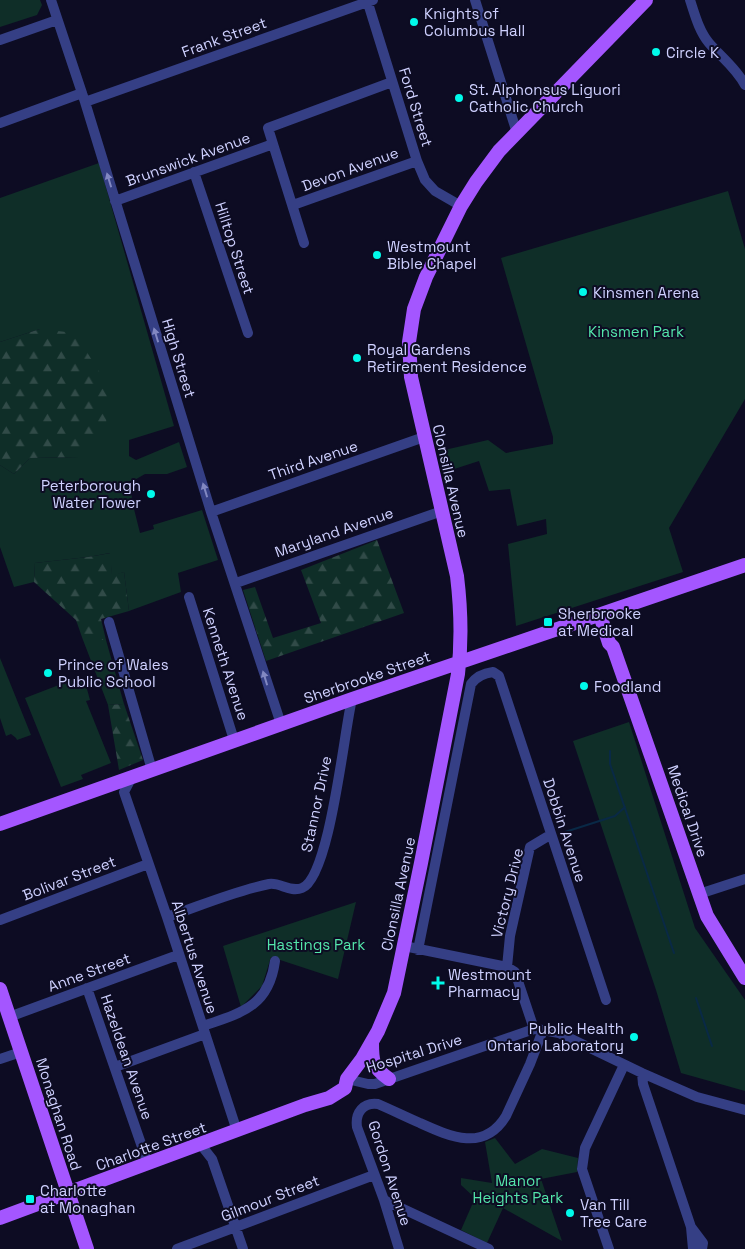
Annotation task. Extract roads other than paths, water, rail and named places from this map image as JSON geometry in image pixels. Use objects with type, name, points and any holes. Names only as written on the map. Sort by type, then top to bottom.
[{"type":"main road","name":"Clonsilla Avenue","points":[[372,1041],[394,993],[459,663],[461,606],[457,576],[411,377],[409,342],[414,309],[426,277],[461,206],[498,151],[646,0]]},
{"type":"main road","name":"Sherbrooke Street","points":[[0,824],[352,699],[745,566]]},
{"type":"main road","name":"Medical Drive","points":[[603,614],[615,642],[613,647],[699,894],[708,916],[745,978]]},
{"type":"main road","name":"Monaghan Road","points":[[0,989],[87,1249]]},
{"type":"main road","points":[[372,1041],[373,1063],[379,1072],[389,1079]]},
{"type":"main road","name":"Charlotte Street","points":[[0,1218],[328,1098],[345,1088],[347,1080],[372,1041]]},
{"type":"street","name":"High Street","points":[[51,0],[84,98],[212,512],[281,724]]},
{"type":"street","points":[[475,0],[517,133]]},
{"type":"street","points":[[690,0],[704,35],[736,70],[745,85]]},
{"type":"street","name":"Ford Street","points":[[369,1],[392,82],[417,161],[425,180],[435,191],[461,206]]},
{"type":"street","name":"Frank Street","points":[[0,123],[84,98],[369,1]]},
{"type":"street","points":[[0,40],[57,20]]},
{"type":"street","name":"Brunswick Avenue","points":[[115,201],[272,144],[268,128],[392,82]]},
{"type":"street","points":[[272,144],[304,243]]},
{"type":"street","name":"Devon Avenue","points":[[293,205],[417,161]]},
{"type":"street","name":"Hilltop Street","points":[[194,172],[248,332]]},
{"type":"street","name":"Third Avenue","points":[[212,512],[424,437]]},
{"type":"street","name":"Maryland Avenue","points":[[236,582],[442,511]]},
{"type":"street","name":"Kenneth Avenue","points":[[189,597],[234,740]]},
{"type":"street","points":[[109,622],[152,770]]},
{"type":"street","name":"Dobbin Avenue","points":[[493,672],[499,676],[606,1000]]},
{"type":"street","name":"Clonsilla Avenue","points":[[418,950],[471,684],[484,674],[493,672]]},
{"type":"street","name":"Stannor Drive","points":[[167,917],[244,891],[272,884],[295,890],[305,888],[314,877],[326,843],[352,699]]},
{"type":"street","points":[[99,789],[112,788],[124,792],[132,777]]},
{"type":"street","name":"Albertus Avenue","points":[[124,792],[237,1131]]},
{"type":"street","name":"Victory Drive","points":[[508,966],[510,936],[530,847],[550,835]]},
{"type":"street","name":"Bolivar Street","points":[[0,920],[148,864]]},
{"type":"street","points":[[699,894],[745,879]]},
{"type":"street","points":[[404,946],[508,966],[515,972],[539,1029],[559,1034],[697,1098],[744,1111]]},
{"type":"street","name":"Anne Street","points":[[9,1017],[178,955]]},
{"type":"street","points":[[115,1067],[204,1030],[248,1009],[264,995],[272,978],[275,961]]},
{"type":"street","name":"Hazeldean Avenue","points":[[88,988],[148,1164]]},
{"type":"street","name":"Hospital Drive","points":[[347,1080],[368,1084],[389,1079],[539,1029]]},
{"type":"street","name":"Gordon Avenue","points":[[399,1249],[384,1200],[357,1127],[356,1120],[359,1112],[363,1107],[373,1103],[458,1138],[474,1139],[488,1134],[501,1124],[506,1116],[530,1064],[539,1029]]},
{"type":"street","points":[[0,1059],[21,1052]]},
{"type":"street","points":[[609,1249],[582,1169],[585,1148],[624,1065]]},
{"type":"street","points":[[642,1073],[643,1084],[691,1227],[693,1249]]},
{"type":"street","points":[[207,1142],[243,1249]]},
{"type":"street","name":"Gilmour Street","points":[[177,1249],[374,1175]]},
{"type":"street","points":[[384,1200],[489,1249]]},
{"type":"street","points":[[691,1227],[703,1243],[702,1249]]},
{"type":"waterway","points":[[610,751],[610,764],[674,953]]},
{"type":"waterway","points":[[565,832],[615,816],[625,807]]},
{"type":"waterway","points":[[696,998],[712,1046]]},
{"type":"place","name":"Knights of Columbus Hall","points":[[414,22]]},
{"type":"place","name":"Circle K","points":[[656,52]]},
{"type":"place","name":"St. Alphonsus Liguori Catholic Church","points":[[459,98]]},
{"type":"place","name":"Westmount Bible Chapel","points":[[377,255]]},
{"type":"place","name":"Kinsmen Arena","points":[[583,292]]},
{"type":"place","name":"Royal Gardens Retirement Residence","points":[[357,358]]},
{"type":"place","name":"Peterborough Water Tower","points":[[151,494]]},
{"type":"place","name":"Sherbrooke at Medical","points":[[548,622]]},
{"type":"place","name":"Prince of Wales Public School","points":[[48,673]]},
{"type":"place","name":"Foodland","points":[[584,686]]},
{"type":"place","name":"Westmount Pharmacy","points":[[438,983]]},
{"type":"place","name":"Public Health Ontario Laboratory","points":[[634,1037]]},
{"type":"place","name":"Charlotte at Monaghan","points":[[30,1199]]},
{"type":"place","name":"Van Till Tree Care","points":[[570,1213]]},
{"type":"park label","name":"Kinsmen Park","points":[[636,331]]},
{"type":"park label","name":"Hastings Park","points":[[316,944]]},
{"type":"park label","name":"Manor Heights Park","points":[[518,1188]]}]
